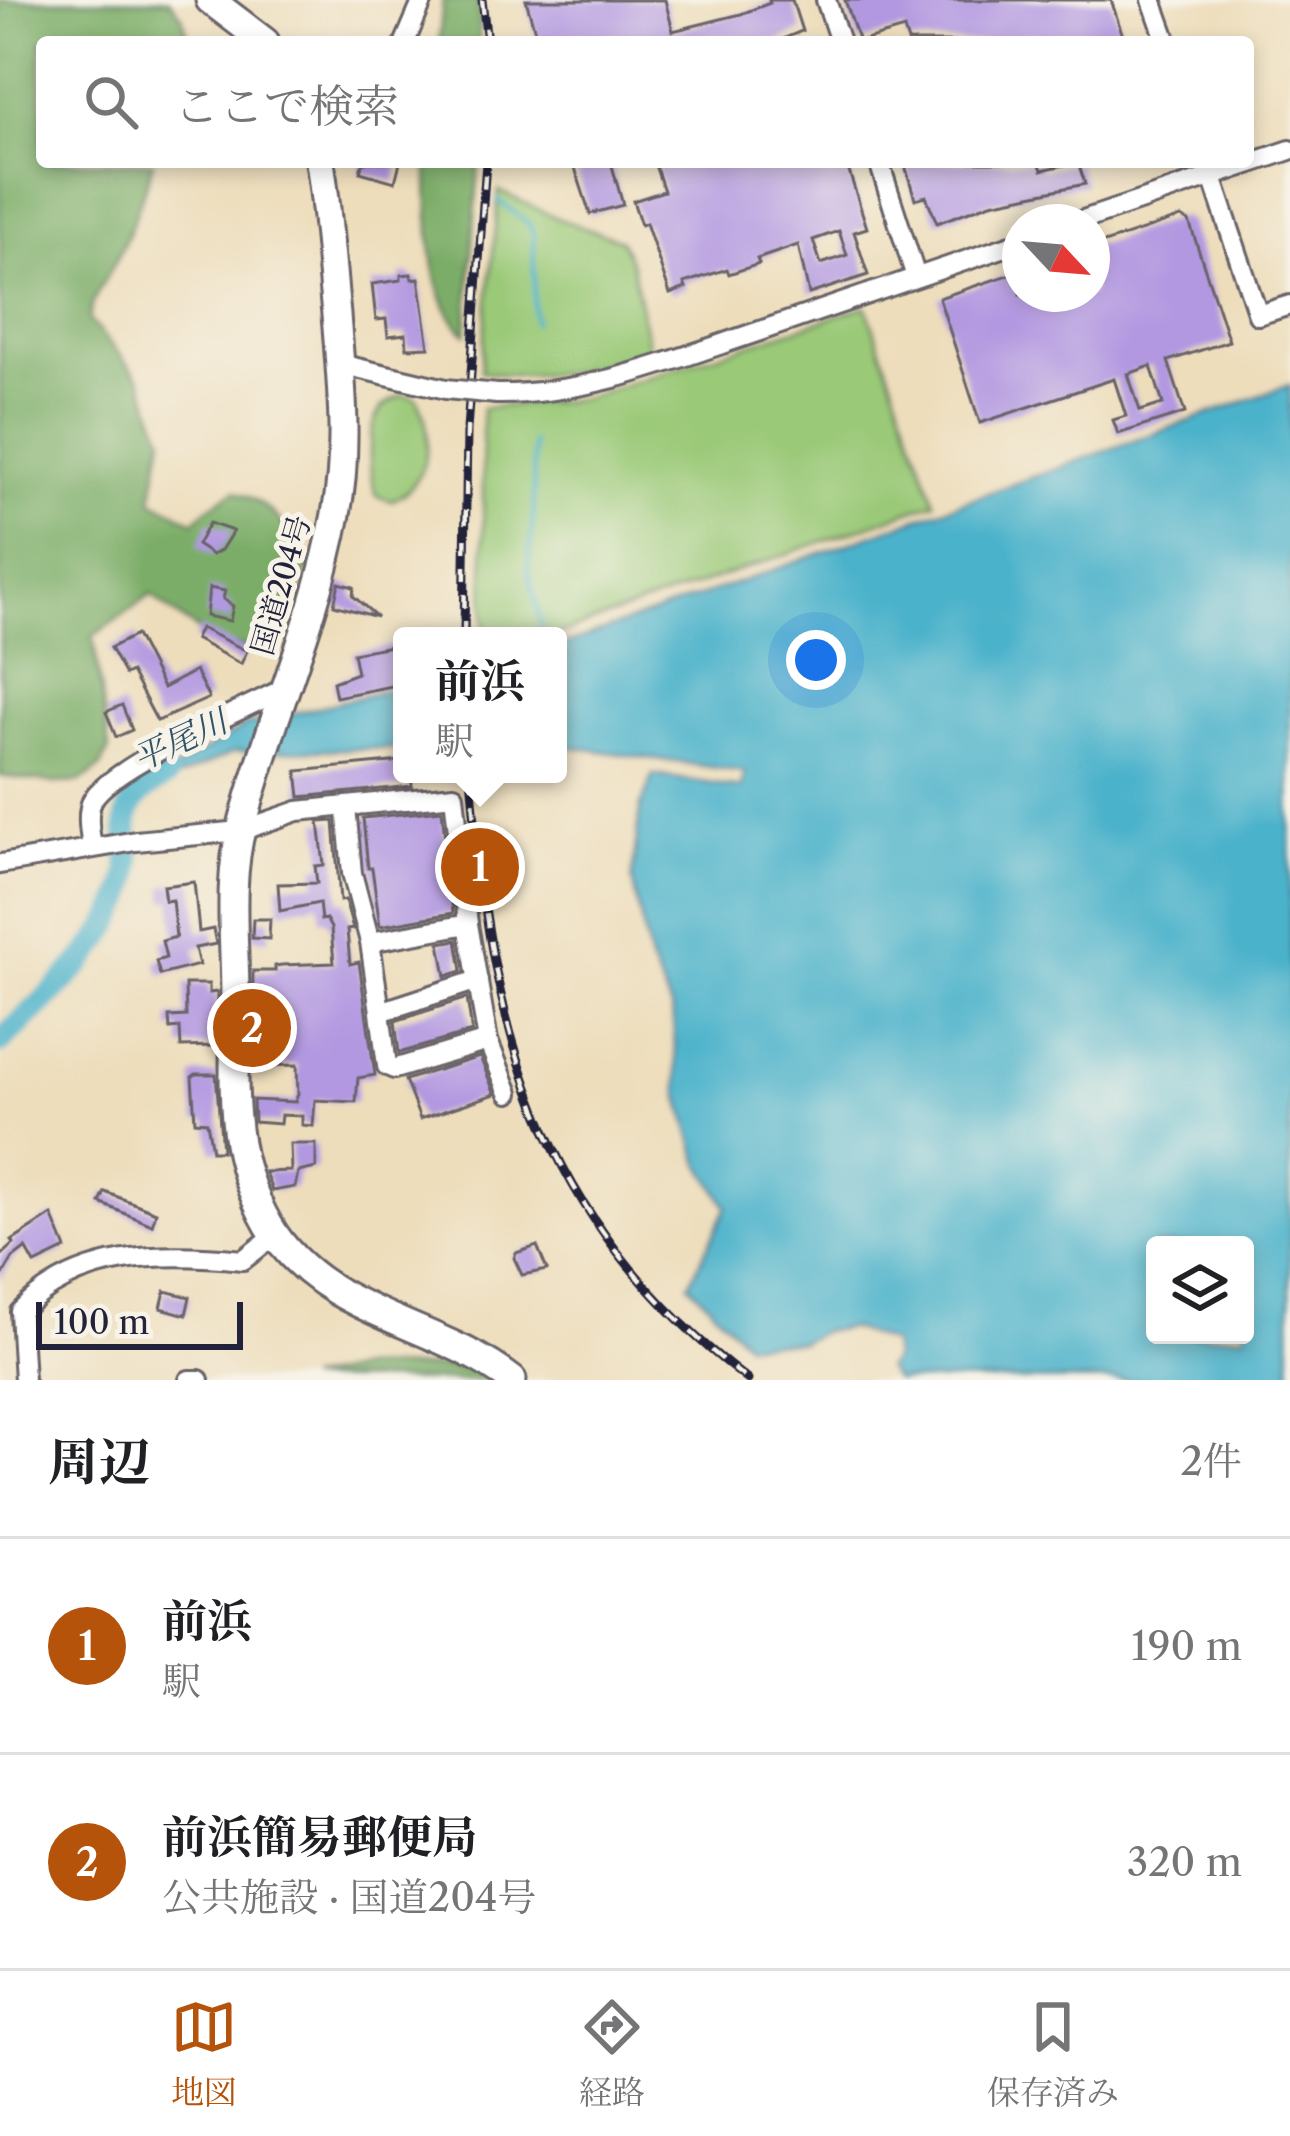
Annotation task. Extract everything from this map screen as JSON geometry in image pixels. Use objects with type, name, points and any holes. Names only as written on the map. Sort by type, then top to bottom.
[{"type":"highway","points":[[210,0],[257,36]]},
{"type":"highway","name":"国道204号","points":[[321,168],[328,211],[343,447],[337,512],[240,831],[234,882],[239,1147],[275,1235],[310,1273],[339,1293],[470,1353],[512,1380]]},
{"type":"street","points":[[408,36],[423,0]]},
{"type":"street","points":[[826,0],[837,36]]},
{"type":"street","points":[[1152,0],[1164,36]]},
{"type":"street","points":[[1254,158],[1290,150]]},
{"type":"street","points":[[881,168],[916,277]]},
{"type":"street","points":[[1110,209],[1209,169],[1258,315],[1290,305]]},
{"type":"street","points":[[340,364],[446,389],[497,394],[578,387],[645,370],[1002,248]]},
{"type":"street","points":[[99,847],[89,822],[92,802],[104,785],[131,767],[284,695]]},
{"type":"street","points":[[0,864],[136,841],[240,831],[298,811],[454,795],[468,925],[488,1041],[509,1093]]},
{"type":"street","points":[[346,806],[352,873],[370,942],[387,1066],[394,1069],[488,1041]]},
{"type":"street","points":[[370,942],[468,925]]},
{"type":"street","points":[[380,1012],[478,980]]},
{"type":"street","points":[[24,1380],[20,1312],[74,1272],[114,1260],[202,1256],[243,1260],[275,1235]]},
{"type":"street","points":[[189,1380],[199,1380]]},
{"type":"green space","points":[[0,0],[170,0],[188,36],[36,36],[36,168],[151,168],[130,230],[89,320],[141,379],[163,437],[152,500],[194,522],[235,491],[279,520],[310,563],[282,634],[258,645],[242,647],[214,639],[151,595],[93,636],[109,749],[101,767],[80,782],[0,776]]},
{"type":"green space","points":[[443,0],[479,0],[479,36],[440,36]]},
{"type":"green space","points":[[428,168],[479,168],[466,334],[443,300],[430,230]]},
{"type":"green space","points":[[499,191],[621,240],[632,266],[649,349],[566,372],[481,371]]},
{"type":"green space","points":[[866,306],[935,502],[567,631],[567,627],[485,627],[482,408],[581,399]]},
{"type":"green space","points":[[403,395],[416,398],[423,411],[426,456],[414,483],[391,501],[377,496],[370,443],[380,410]]},
{"type":"green space","points":[[365,1368],[500,1372],[515,1380],[305,1380]]},
{"type":"water","points":[[1290,385],[1290,1380],[895,1380],[886,1368],[893,1359],[891,1343],[850,1328],[823,1331],[803,1342],[746,1343],[689,1284],[727,1207],[699,1161],[679,1094],[672,1010],[650,961],[632,880],[640,809],[653,775],[741,788],[745,772],[567,746],[567,644]]},
{"type":"water","points":[[393,689],[393,748],[234,752],[140,791],[246,725]]},
{"type":"building","points":[[526,0],[665,0],[673,31],[741,14],[769,0],[792,0],[802,31],[790,36],[536,36]]},
{"type":"building","points":[[845,0],[1111,0],[1123,36],[906,36],[904,29],[857,36]]},
{"type":"building","points":[[361,168],[398,168],[395,182],[360,172]]},
{"type":"building","points":[[575,168],[613,168],[623,205],[590,214]]},
{"type":"building","points":[[656,168],[848,168],[867,228],[854,232],[868,275],[809,294],[798,245],[729,274],[727,269],[684,283],[686,288],[670,294],[646,223],[641,225],[633,201],[664,191]],"holes":[[[839,231],[847,255],[821,264],[813,240]]]},
{"type":"building","points":[[906,168],[1080,168],[1085,184],[991,203],[937,223],[926,196],[915,199]]},
{"type":"building","points":[[1181,217],[1189,221],[1229,341],[1168,361],[1185,413],[1118,434],[1113,420],[1126,416],[1114,379],[980,423],[939,298],[1002,277],[1002,312],[1110,312],[1110,241]],"holes":[[[1151,366],[1163,404],[1140,411],[1128,374]]]},
{"type":"building","points":[[411,274],[412,279],[419,278],[429,347],[407,348],[406,334],[388,336],[386,319],[376,320],[372,284]]},
{"type":"building","points":[[209,523],[233,531],[212,555],[197,545]]},
{"type":"building","points":[[339,583],[354,587],[353,596],[377,617],[334,605]]},
{"type":"building","points":[[209,588],[225,591],[223,599],[233,606],[230,621],[206,616]]},
{"type":"building","points":[[200,628],[247,651],[241,664],[195,639]]},
{"type":"building","points":[[136,635],[163,688],[195,671],[209,698],[157,721],[131,672],[125,675],[110,648]]},
{"type":"building","points":[[393,646],[393,686],[336,697],[333,682],[357,673],[353,653]]},
{"type":"building","points":[[122,705],[132,730],[116,737],[106,712]]},
{"type":"building","points":[[393,762],[393,783],[412,786],[300,797],[297,771]]},
{"type":"building","points":[[442,810],[453,913],[380,926],[363,818]]},
{"type":"building","points":[[334,821],[340,901],[345,900],[353,929],[347,930],[350,964],[359,962],[375,1075],[358,1078],[356,1102],[315,1100],[313,1126],[302,1125],[302,1116],[281,1115],[280,1124],[254,1122],[253,1100],[295,1102],[298,1094],[297,1065],[252,1066],[253,971],[334,963],[331,928],[326,919],[321,920],[319,903],[280,911],[278,884],[317,883],[315,866],[324,865],[319,822]]},
{"type":"building","points":[[194,882],[199,932],[213,929],[216,944],[195,948],[199,965],[160,975],[156,961],[166,958],[162,941],[176,937],[172,900],[165,901],[163,886]]},
{"type":"building","points":[[253,919],[270,919],[269,939],[252,938]]},
{"type":"building","points":[[457,940],[462,971],[446,976],[440,943]]},
{"type":"building","points":[[185,984],[209,984],[209,993],[217,992],[216,1046],[181,1047],[180,1028],[170,1029],[169,1017],[186,1016]]},
{"type":"building","points":[[467,998],[472,1032],[399,1053],[395,1021]]},
{"type":"building","points":[[480,1057],[495,1094],[420,1119],[405,1080]]},
{"type":"building","points":[[216,1074],[222,1151],[212,1151],[207,1122],[195,1121],[192,1077]]},
{"type":"building","points":[[290,1144],[316,1144],[316,1168],[298,1172],[295,1187],[272,1191],[265,1172],[291,1171]]},
{"type":"building","points":[[105,1192],[156,1212],[152,1225],[100,1203]]},
{"type":"building","points":[[52,1215],[66,1249],[35,1264],[26,1248],[13,1258],[0,1280],[0,1257],[12,1241]]},
{"type":"building","points":[[537,1246],[547,1270],[522,1275],[516,1253]]},
{"type":"building","points":[[165,1291],[190,1297],[186,1315],[161,1308]]},
{"type":"waterway","points":[[498,200],[529,224],[534,236],[534,323]]},
{"type":"waterway","points":[[533,442],[534,510],[528,569],[541,627]]},
{"type":"waterway","name":"平尾川","points":[[0,1042],[68,977],[111,922],[128,880],[127,817],[132,803],[166,776]]},
{"type":"railway","points":[[482,0],[486,36]]},
{"type":"railway","points":[[464,627],[467,430],[486,168]]},
{"type":"railway","points":[[472,783],[492,953],[511,1035],[537,1112],[572,1184],[618,1252],[676,1318],[748,1380]]},
{"type":"place","name":"前浜","points":[[480,867]]},
{"type":"place","name":"前浜簡易郵便局","points":[[252,1028]]}]
